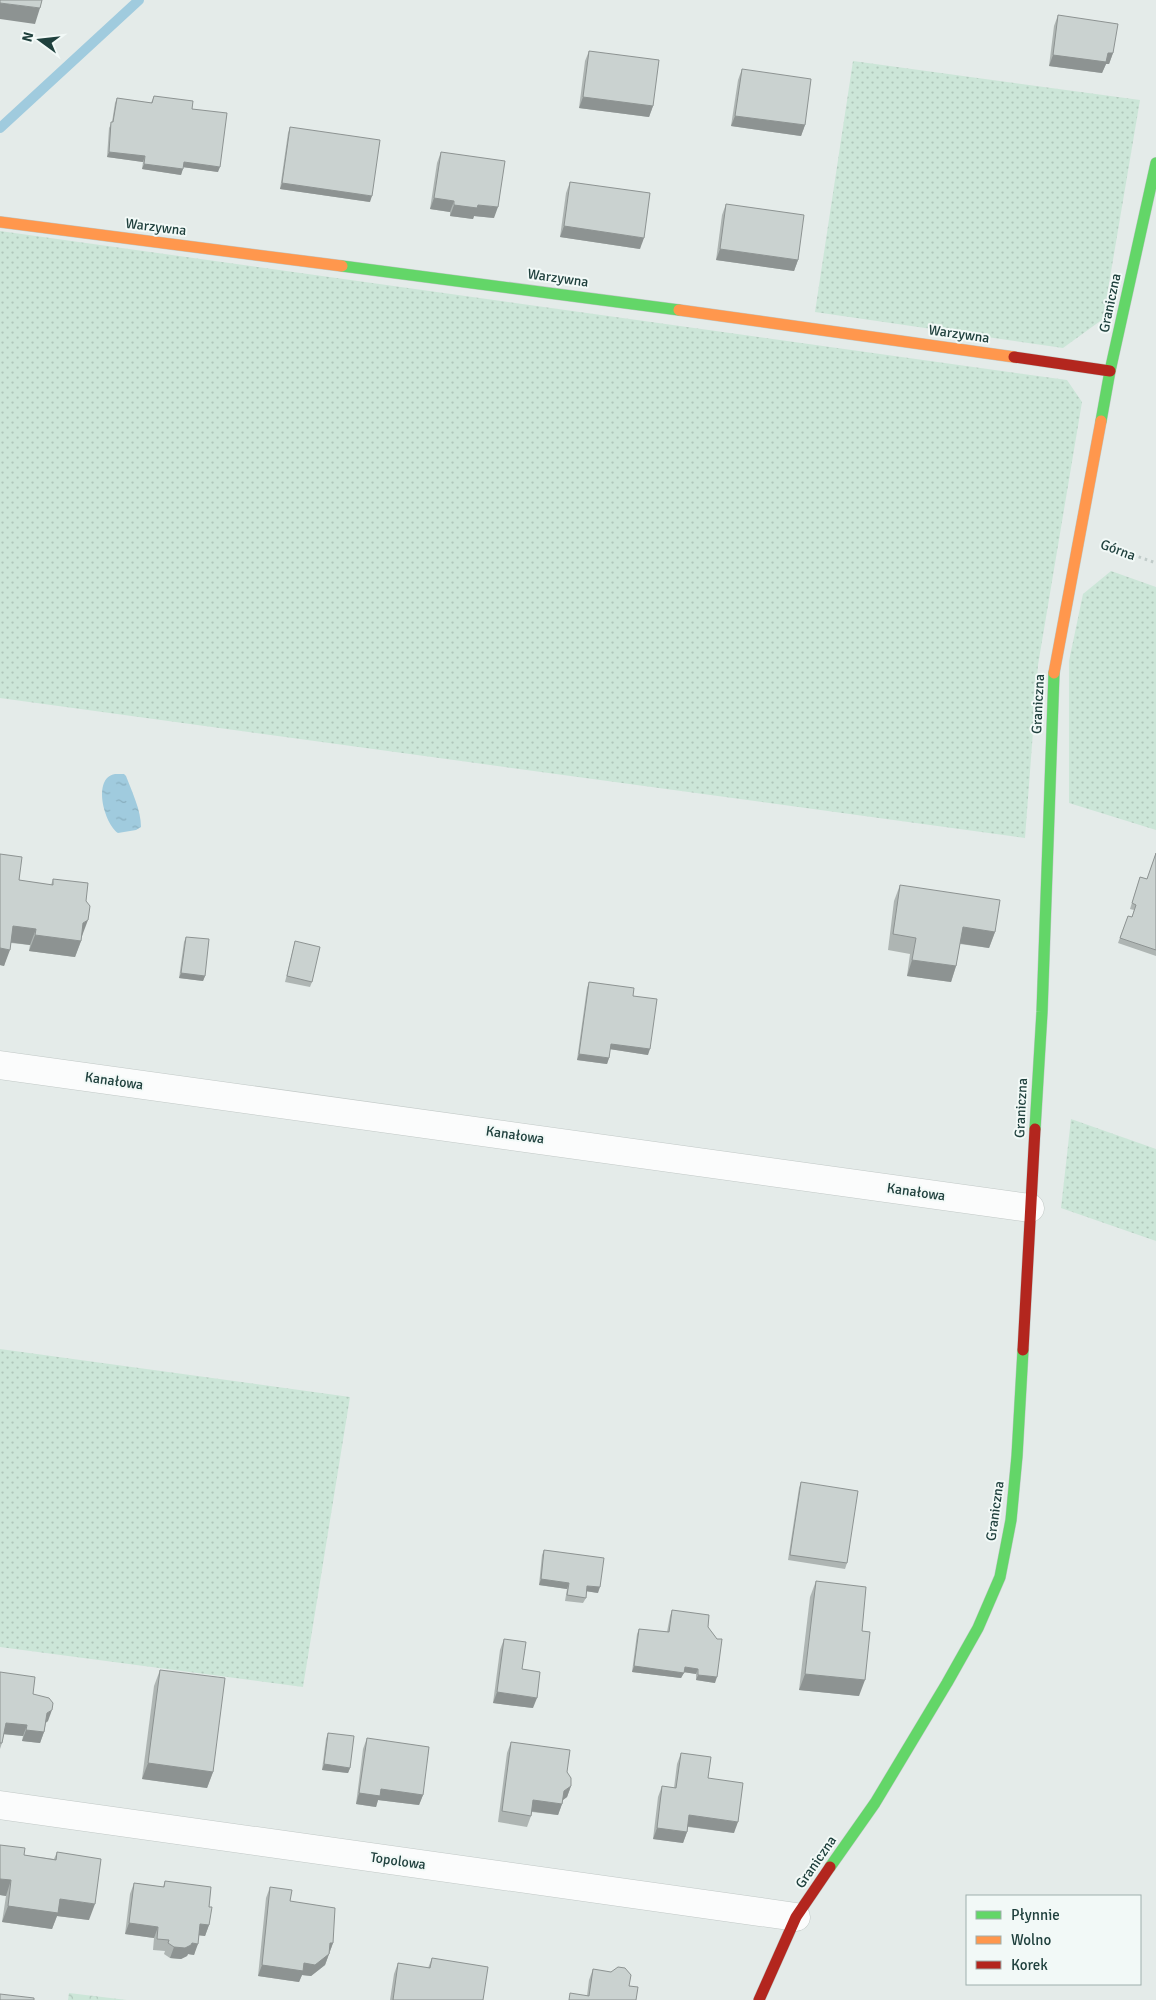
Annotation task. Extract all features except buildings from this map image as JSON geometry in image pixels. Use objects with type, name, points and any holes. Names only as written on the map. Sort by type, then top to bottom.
[{"type":"street","name":"Graniczna","points":[[759,2000],[796,1917],[875,1803],[948,1683],[978,1628],[1000,1576],[1011,1520],[1018,1456],[1042,1012],[1054,675],[1110,371],[1156,162]]},
{"type":"street","name":"Warzywna","points":[[0,222],[695,312],[1110,371]]},
{"type":"street","name":"Kanałowa","points":[[0,1065],[1030,1208]]},
{"type":"street","name":"Topolowa","points":[[0,1804],[796,1917]]},
{"type":"path","name":"Górna","points":[[1079,536],[1156,563]]},
{"type":"green space","points":[[853,61],[1140,100],[1103,319],[1063,348],[815,312]]},
{"type":"green space","points":[[0,231],[1067,380],[1082,402],[1038,665],[1025,838],[0,698]]},
{"type":"green space","points":[[1111,571],[1156,587],[1156,830],[1069,803],[1069,661],[1083,594]]},
{"type":"green space","points":[[1071,1119],[1156,1149],[1156,1241],[1061,1208]]},
{"type":"green space","points":[[0,1349],[350,1397],[303,1687],[0,1647]]},
{"type":"green space","points":[[69,1993],[127,2000],[68,2000]]},
{"type":"water","points":[[115,774],[124,774],[126,776],[138,808],[141,827],[136,830],[118,833],[108,820],[102,792],[108,777]]},
{"type":"waterway","points":[[0,128],[139,0]]},
{"type":"traffic: fast","points":[[1101,421],[1110,371],[1156,163]]},
{"type":"traffic: fast","points":[[342,266],[679,310]]},
{"type":"traffic: fast","points":[[1035,1129],[1042,1012],[1054,673]]},
{"type":"traffic: fast","points":[[830,1867],[875,1803],[947,1683],[978,1628],[1000,1577],[1011,1520],[1023,1350]]},
{"type":"traffic: slow","points":[[0,222],[342,266]]},
{"type":"traffic: slow","points":[[679,310],[1014,357]]},
{"type":"traffic: slow","points":[[1054,673],[1101,421]]},
{"type":"traffic: jam","points":[[1014,357],[1110,371]]},
{"type":"traffic: jam","points":[[1023,1350],[1035,1129]]},
{"type":"traffic: jam","points":[[759,2000],[796,1917],[830,1867]]}]
